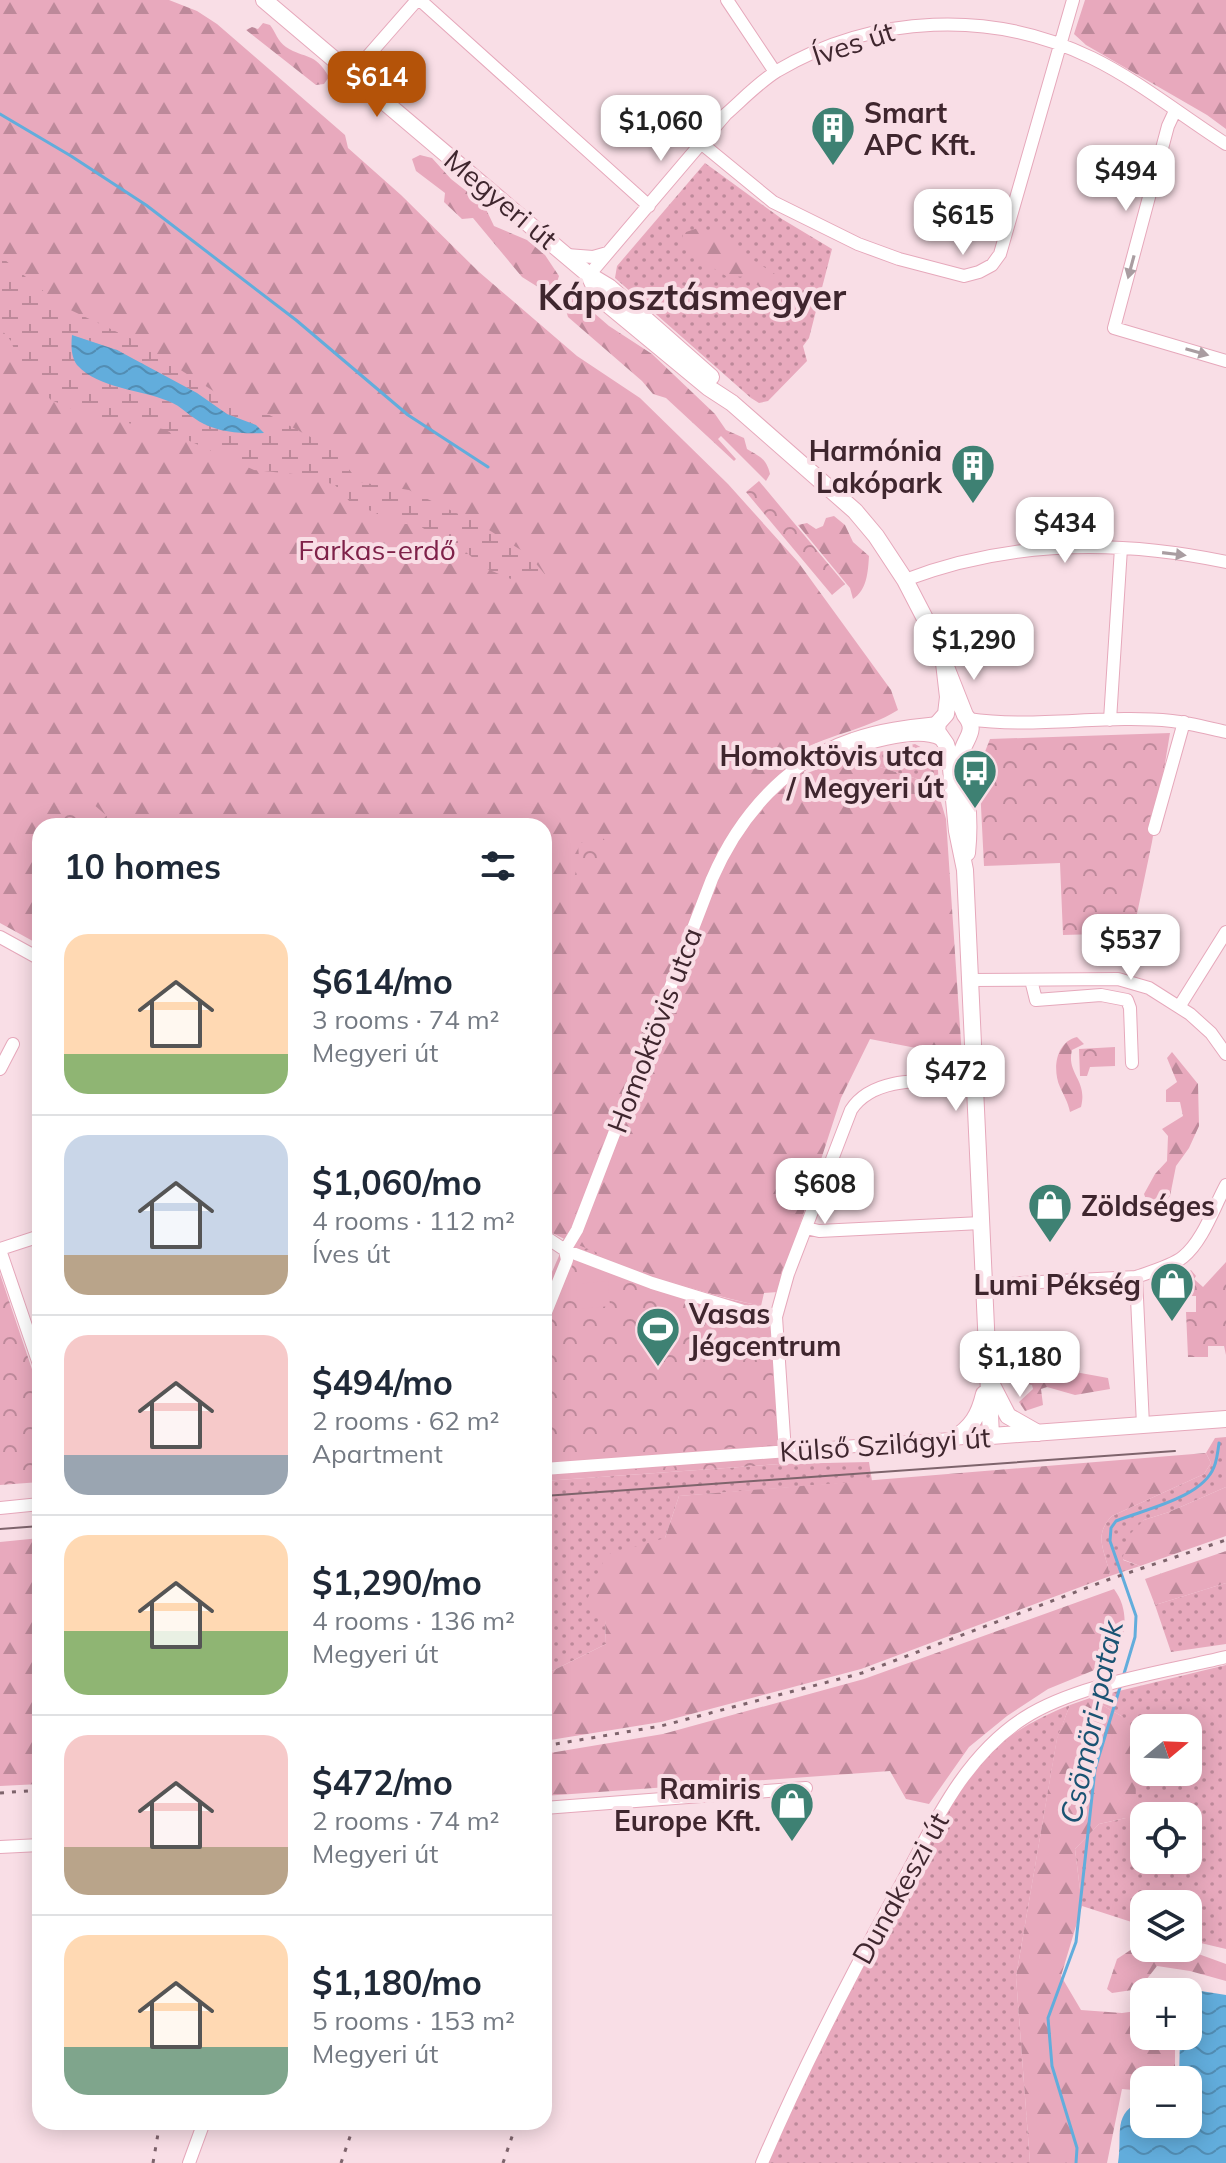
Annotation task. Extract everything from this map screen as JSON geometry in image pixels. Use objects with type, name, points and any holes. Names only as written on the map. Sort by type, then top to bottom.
[{"type":"main road","name":"Megyeri út","points":[[264,0],[567,255],[589,275],[599,297],[709,388],[732,403],[855,511],[876,536],[905,580],[933,634],[972,728],[960,758],[969,830],[965,870]]},
{"type":"main road","name":"Megyeri út","points":[[944,663],[948,697],[943,730],[953,775],[957,831],[965,870],[991,1436]]},
{"type":"main road","points":[[967,717],[956,712],[943,730],[955,746],[967,740]]},
{"type":"main road","points":[[988,1377],[1008,1416],[1039,1433]]},
{"type":"main road","points":[[953,1439],[972,1425],[988,1377]]},
{"type":"main road","name":"Külső Szilágyi út","points":[[991,1436],[1226,1419]]},
{"type":"street","points":[[353,73],[418,0],[649,206]]},
{"type":"street","points":[[727,0],[775,72]]},
{"type":"street","points":[[701,143],[773,202],[822,228],[899,259],[964,276],[979,272],[992,265],[1000,254],[1073,0]]},
{"type":"street","name":"Íves út","points":[[589,275],[726,114],[775,72],[843,41],[876,30],[975,24],[1028,33],[1060,43],[1118,72],[1226,144]]},
{"type":"street","points":[[1175,111],[1168,126],[1114,328],[1226,361]]},
{"type":"street","points":[[567,255],[593,257],[610,252]]},
{"type":"street","points":[[905,580],[955,563],[1013,550],[1058,547],[1121,548],[1226,562]]},
{"type":"street","points":[[1110,720],[1121,548]]},
{"type":"street","points":[[967,717],[1009,724],[1110,720],[1184,722],[1226,732]]},
{"type":"street","points":[[1154,829],[1184,722]]},
{"type":"street","points":[[967,740],[1009,724]]},
{"type":"street","name":"Homoktövis utca","points":[[552,1297],[567,1260],[565,1250],[577,1230],[720,861],[753,810],[802,764],[886,739],[943,730]]},
{"type":"street","points":[[1179,1007],[1226,932]]},
{"type":"street","points":[[0,937],[32,955]]},
{"type":"street","points":[[971,980],[1118,979],[1132,983],[1149,988],[1179,1007],[1211,1033],[1226,1054]]},
{"type":"street","points":[[1031,980],[1036,1000],[1101,995],[1127,1000],[1132,1063]]},
{"type":"street","points":[[1123,998],[1132,983]]},
{"type":"street","points":[[0,1069],[13,1044]]},
{"type":"street","points":[[785,1452],[776,1317],[788,1274],[848,1116],[860,1097],[878,1086],[974,1080]]},
{"type":"street","points":[[985,1285],[1136,1277],[1183,1257],[1197,1239],[1226,1185]]},
{"type":"street","points":[[806,1228],[819,1231],[981,1223]]},
{"type":"street","points":[[32,1239],[0,1250],[32,1344]]},
{"type":"street","points":[[552,1241],[565,1250],[675,1292],[763,1317],[776,1317]]},
{"type":"street","points":[[1136,1277],[1143,1425]]},
{"type":"street","name":"Külső Szilágyi út","points":[[552,1468],[991,1436]]},
{"type":"street","points":[[0,1508],[32,1505]]},
{"type":"street","name":"Dunakeszi út","points":[[762,2163],[822,2031],[964,1775],[981,1754],[1026,1717],[1069,1697],[1226,1657]]},
{"type":"street","points":[[552,1807],[806,1788]]},
{"type":"street","points":[[0,1847],[32,1845]]},
{"type":"street","points":[[189,2163],[201,2130]]},
{"type":"green space","name":"Farkas-erdő","points":[[0,0],[169,0],[197,11],[217,24],[345,135],[348,148],[479,272],[577,356],[640,398],[728,484],[798,562],[891,690],[898,710],[790,756],[805,774],[849,757],[936,785],[946,819],[962,1057],[870,1039],[841,1098],[778,1292],[764,1293],[761,1306],[650,1275],[552,1233],[552,818],[32,818],[32,941],[0,923]]},
{"type":"green space","points":[[1085,0],[1226,0],[1226,129],[1086,45],[1074,34]]},
{"type":"green space","points":[[263,23],[270,25],[286,47],[319,63],[329,77],[324,84],[316,85],[246,30],[252,27],[258,29]]},
{"type":"green space","points":[[420,155],[432,158],[451,179],[484,205],[494,226],[527,240],[545,255],[559,276],[555,288],[538,287],[522,277],[473,218],[462,219],[444,202],[445,193],[416,171],[412,159]]},
{"type":"green space","points":[[705,163],[782,219],[832,249],[809,338],[803,346],[807,361],[768,401],[759,403],[751,398],[615,278],[617,266]]},
{"type":"green space","points":[[698,228],[709,233],[728,234],[745,255],[778,276],[776,287],[764,291],[748,277],[726,276],[687,252],[682,243],[683,233]]},
{"type":"green space","points":[[0,256],[62,306],[134,340],[218,394],[260,410],[333,449],[359,482],[409,490],[481,525],[529,555],[547,577],[532,588],[485,568],[455,543],[436,537],[417,524],[401,524],[350,502],[335,485],[303,475],[254,470],[163,429],[92,417],[51,400],[20,365],[11,341],[0,328]],"holes":[[[72,336],[117,350],[197,393],[227,414],[256,425],[240,434],[202,424],[186,410],[167,400],[101,381]]]},
{"type":"green space","points":[[572,291],[581,295],[594,313],[609,326],[652,354],[715,414],[726,430],[744,438],[747,449],[767,464],[770,474],[766,481],[721,436],[718,439],[736,459],[734,461],[666,398],[653,394],[568,317],[563,300]]},
{"type":"green space","points":[[759,481],[845,584],[832,595],[746,492]]},
{"type":"green space","points":[[834,516],[845,525],[853,542],[869,556],[864,586],[853,599],[850,588],[798,525],[807,523],[816,529],[823,526],[826,518]]},
{"type":"green space","points":[[1170,733],[1133,933],[1063,935],[1060,863],[984,866],[979,767],[990,739]]},
{"type":"green space","points":[[915,744],[937,756],[940,800],[936,785],[852,758]]},
{"type":"green space","points":[[93,804],[107,818],[64,818],[71,807]]},
{"type":"green space","points":[[601,836],[610,846],[603,860],[593,873],[575,875],[578,844]]},
{"type":"green space","points":[[1077,1037],[1084,1044],[1072,1050],[1071,1058],[1082,1098],[1081,1107],[1070,1112],[1056,1065],[1064,1044]]},
{"type":"green space","points":[[1115,1047],[1115,1066],[1090,1067],[1087,1076],[1080,1076],[1079,1049]]},
{"type":"green space","points":[[1172,1052],[1198,1084],[1199,1126],[1176,1166],[1170,1196],[1160,1207],[1150,1210],[1144,1194],[1155,1174],[1167,1161],[1168,1136],[1162,1129],[1183,1116],[1180,1102],[1166,1102],[1166,1090],[1177,1082],[1167,1058]]},
{"type":"green space","points":[[566,1240],[711,1295],[761,1306],[765,1323],[772,1326],[780,1464],[552,1480],[552,1272]]},
{"type":"green space","points":[[1226,1262],[1226,1355],[1224,1346],[1208,1346],[1208,1357],[1188,1357],[1186,1312],[1196,1312],[1196,1296],[1168,1294],[1171,1279],[1191,1270],[1196,1276],[1194,1279],[1203,1287]]},
{"type":"green space","points":[[0,1274],[32,1369],[32,1483],[0,1485]]},
{"type":"green space","points":[[608,1281],[610,1306],[578,1309],[576,1284]]},
{"type":"green space","points":[[1005,1361],[1108,1378],[1110,1389],[1075,1395],[1047,1387],[1041,1389],[1043,1405],[1025,1411],[1019,1402],[1033,1389],[1032,1385],[1008,1377]]},
{"type":"green space","points":[[1226,1437],[1226,1487],[1144,1520],[1123,1560],[1140,1566],[1110,1576],[1102,1544],[1106,1523],[1112,1516],[1204,1474],[1211,1463],[1206,1453],[1215,1438]]},
{"type":"green space","points":[[1206,1453],[1211,1463],[1204,1474],[1112,1516],[1106,1523],[1102,1537],[1110,1576],[861,1669],[661,1722],[552,1740],[552,1671],[606,1644],[605,1620],[587,1600],[606,1555],[665,1538],[679,1496]]},
{"type":"green space","points":[[869,1462],[872,1481],[679,1496],[665,1538],[605,1620],[606,1644],[552,1671],[552,1480],[780,1464]]},
{"type":"green space","points":[[1226,1487],[1226,1536],[1140,1566],[1122,1559],[1131,1533],[1144,1520]]},
{"type":"green space","points":[[32,1539],[32,1784],[0,1786],[0,1542]]},
{"type":"green space","points":[[1226,1551],[1226,1583],[1155,1605],[1145,1579]]},
{"type":"green space","points":[[1226,1583],[1226,1644],[1171,1652],[1155,1605]]},
{"type":"green space","points":[[1114,1589],[1123,1607],[1121,1644],[1114,1662],[1048,1689],[1007,1716],[969,1747],[929,1804],[906,1799],[890,1771],[552,1795],[552,1753],[663,1734],[864,1679]]},
{"type":"green space","points":[[1226,1665],[1226,1949],[1202,1943],[1202,1890],[1130,1890],[1130,1921],[1082,1906],[1075,1849],[1099,1824],[1126,1818],[1123,1717],[1090,1698]]},
{"type":"green space","points":[[1090,1698],[1123,1717],[1130,1730],[1130,1786],[1136,1786],[1136,1802],[1130,1802],[1130,1813],[1126,1818],[1099,1824],[1075,1849],[1082,1906],[1061,1976],[1081,2010],[1130,2012],[1130,2050],[1175,2050],[1175,2066],[1130,2066],[1130,2090],[1122,2089],[1107,2163],[1030,2163],[1016,1977],[1057,1738],[1070,1705]]},
{"type":"green space","points":[[1070,1705],[1057,1739],[1016,1977],[1030,2163],[768,2163],[847,1998],[950,1807],[974,1772],[1006,1740],[1037,1720]]},
{"type":"green space","points":[[1130,1950],[1130,1962],[1202,1962],[1202,1955],[1226,1964],[1226,1981],[1157,1966],[1148,1978],[1130,1978],[1130,1990],[1112,1993],[1107,1989],[1117,1959]]},
{"type":"water","points":[[72,335],[117,350],[197,393],[227,414],[256,425],[264,433],[211,427],[168,401],[97,379],[75,362]]},
{"type":"water","points":[[1202,1991],[1226,1995],[1226,2163],[1118,2163],[1120,2125],[1130,2108],[1130,2138],[1202,2138],[1202,2066],[1179,2066],[1180,2050],[1202,2050]]},
{"type":"waterway","points":[[0,114],[146,205],[296,320],[408,415],[488,467]]},
{"type":"waterway","name":"Csömöri-patak","points":[[1123,1677],[1135,1637],[1136,1616],[1110,1541],[1111,1528],[1116,1521],[1171,1501],[1198,1487],[1214,1467],[1219,1443]]},
{"type":"waterway","name":"Csömöri-patak","points":[[1076,2163],[1077,2148],[1052,2066],[1048,2018],[1076,1942],[1095,1769],[1121,1684]]},
{"type":"tram line","points":[[552,1495],[1175,1451]]},
{"type":"tram line","points":[[0,1529],[32,1527]]},
{"type":"railway","points":[[552,1745],[661,1726],[862,1673],[1110,1579],[1226,1540]]},
{"type":"railway","points":[[0,1793],[32,1791]]},
{"type":"railway","points":[[153,2163],[159,2130]]},
{"type":"railway","points":[[341,2163],[352,2130]]},
{"type":"railway","points":[[503,2163],[514,2130]]},
{"type":"place","name":"Smart APC Kft.","points":[[833,167]]},
{"type":"place","name":"Harmónia Lakópark","points":[[973,505]]},
{"type":"place","name":"Homoktövis utca / Megyeri út","points":[[975,810]]},
{"type":"place","name":"Zöldséges","points":[[1050,1244]]},
{"type":"place","name":"Lumi Pékség","points":[[1172,1323]]},
{"type":"place","name":"Vasas Jégcentrum","points":[[658,1368]]},
{"type":"place","name":"Ramiris Europe Kft.","points":[[792,1843]]},
{"type":"district","name":"Káposztásmegyer","points":[[692,296]]}]
